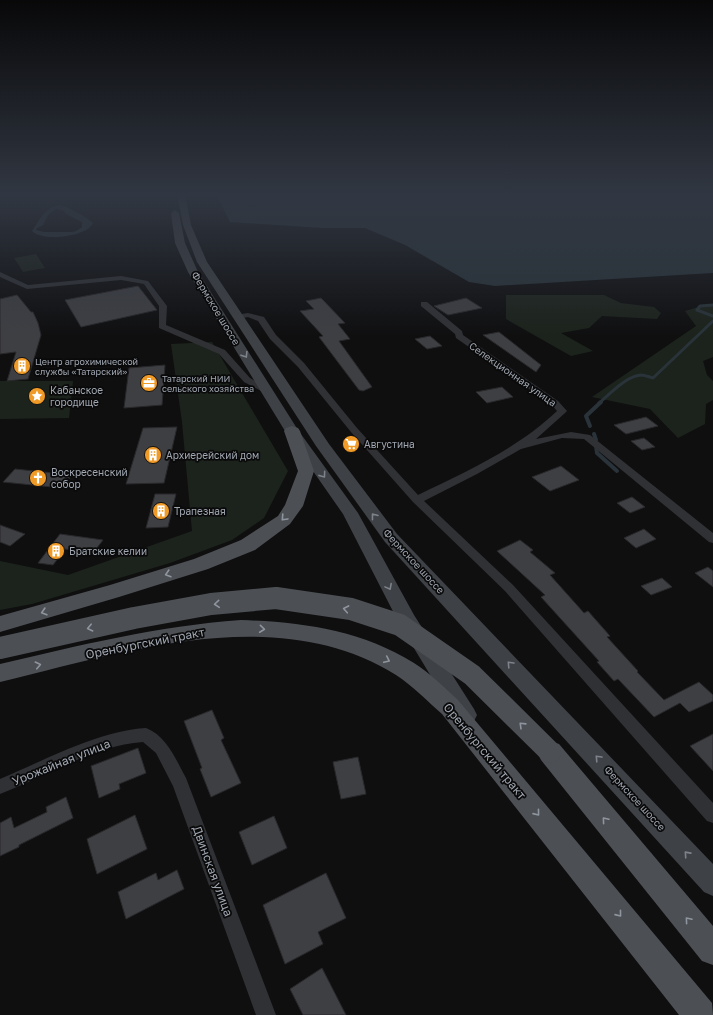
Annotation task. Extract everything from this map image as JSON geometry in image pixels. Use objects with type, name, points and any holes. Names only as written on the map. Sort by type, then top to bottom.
[{"type":"main road","name":"Фермское шоссе","points":[[180,241],[193,272],[292,432],[350,513],[407,620],[495,762]]},
{"type":"main road","name":"Фермское шоссе","points":[[194,241],[202,262],[323,446],[391,538],[713,883]]},
{"type":"main road","points":[[0,624],[112,592],[202,564],[248,545],[284,520],[294,506],[306,471],[292,432]]},
{"type":"main road","points":[[0,648],[134,618],[211,604],[276,598],[351,609],[400,625],[472,675],[550,752],[713,950]]},
{"type":"main road","name":"Оренбургский тракт","points":[[0,673],[147,640],[201,631],[255,628],[323,635],[364,649],[399,666],[450,707],[700,1015]]},
{"type":"street","points":[[0,274],[27,287],[121,278],[146,282],[163,306],[162,326],[222,352],[247,380],[268,391]]},
{"type":"street","name":"Селекционная улица","points":[[424,304],[459,333],[459,336],[555,403],[562,411],[556,418],[517,448]]},
{"type":"street","points":[[238,317],[248,315],[261,319],[273,337],[301,365],[354,430],[417,500],[509,588],[713,815]]},
{"type":"street","points":[[417,500],[517,448],[570,434],[579,434],[587,437],[713,540]]},
{"type":"street","name":"Урожайная улица","points":[[0,787],[96,746],[129,736],[146,735]]},
{"type":"street","name":"Двинская улица","points":[[146,735],[161,748],[180,783],[266,1015]]},
{"type":"shaded area","points":[[396,241],[713,241],[713,273],[495,286],[469,282]]},
{"type":"shaded area","points":[[36,254],[45,268],[23,272],[14,258]]},
{"type":"shaded area","points":[[506,295],[604,295],[621,303],[654,307],[661,313],[657,319],[602,316],[589,328],[561,333],[593,351],[571,356],[506,319]]},
{"type":"shaded area","points":[[708,304],[713,304],[713,357],[703,361],[707,375],[713,381],[713,400],[706,404],[705,424],[678,438],[650,409],[592,397],[696,326],[685,311]]},
{"type":"shaded area","points":[[212,342],[288,471],[264,518],[232,540],[170,563],[32,604],[0,610],[0,561],[68,575],[192,531],[182,422],[171,344]]},
{"type":"shaded area","points":[[0,381],[73,381],[69,418],[0,419]]},
{"type":"building","points":[[138,286],[157,310],[81,327],[65,300]]},
{"type":"building","points":[[17,295],[31,312],[33,312],[41,335],[28,379],[7,381],[16,352],[0,354],[0,299]]},
{"type":"building","points":[[321,298],[345,323],[338,324],[350,339],[339,341],[372,387],[363,391],[359,390],[319,337],[323,336],[300,311],[314,309],[306,301]]},
{"type":"building","points":[[466,298],[482,308],[448,315],[434,306]]},
{"type":"building","points":[[499,332],[541,365],[536,372],[483,335]]},
{"type":"building","points":[[430,336],[442,346],[427,349],[415,339]]},
{"type":"building","points":[[165,365],[162,405],[124,408],[129,368]]},
{"type":"building","points":[[502,387],[513,397],[487,403],[476,392]]},
{"type":"building","points":[[646,417],[658,426],[626,434],[614,425]]},
{"type":"building","name":"Архиерейский дом","points":[[177,427],[164,483],[126,484],[143,428]]},
{"type":"building","points":[[644,438],[655,447],[642,450],[631,441]]},
{"type":"building","points":[[561,466],[579,480],[550,491],[532,477]]},
{"type":"building","name":"Воскресенский собор","points":[[15,469],[72,475],[62,488],[3,482]]},
{"type":"building","name":"Трапезная","points":[[155,494],[176,494],[168,527],[146,528]]},
{"type":"building","points":[[632,497],[645,507],[630,513],[617,503]]},
{"type":"building","points":[[0,525],[25,534],[10,546],[0,542]]},
{"type":"building","points":[[644,529],[656,539],[636,548],[624,538]]},
{"type":"building","name":"Братские келии","points":[[60,534],[103,540],[93,553],[65,549],[53,565],[38,563]]},
{"type":"building","points":[[520,540],[533,550],[530,552],[555,573],[550,575],[584,613],[588,611],[610,636],[607,637],[638,671],[637,672],[664,700],[699,682],[713,695],[713,701],[689,712],[680,703],[654,717],[618,679],[614,681],[597,662],[599,661],[541,597],[545,595],[497,551]]},
{"type":"building","points":[[708,567],[713,571],[713,587],[695,573]]},
{"type":"building","points":[[662,578],[672,587],[651,595],[641,586]]},
{"type":"building","points":[[212,710],[224,738],[221,740],[241,783],[211,797],[200,769],[202,768],[184,721]]},
{"type":"building","points":[[713,734],[713,771],[690,746]]},
{"type":"building","points":[[138,748],[146,773],[119,784],[120,789],[99,798],[91,766]]},
{"type":"building","points":[[358,757],[366,794],[341,799],[333,762]]},
{"type":"building","points":[[66,797],[73,818],[0,856],[0,823],[11,817],[14,828],[47,812],[46,807]]},
{"type":"building","points":[[135,815],[147,849],[97,874],[87,839]]},
{"type":"building","points":[[274,816],[287,848],[252,865],[239,832]]},
{"type":"building","points":[[177,870],[184,889],[126,919],[118,892],[156,873],[158,880]]},
{"type":"building","points":[[326,873],[346,918],[318,932],[323,944],[285,964],[263,905]]},
{"type":"building","points":[[322,968],[346,1015],[303,1015],[290,989]]},
{"type":"waterway","points":[[713,305],[700,306],[697,310],[713,316]]},
{"type":"waterway","points":[[599,403],[618,386],[635,376],[641,375],[653,378],[713,321]]},
{"type":"waterway","points":[[590,426],[586,416],[601,402]]},
{"type":"waterway","points":[[594,434],[596,440]]},
{"type":"waterway","points":[[596,446],[597,453],[617,471]]},
{"type":"place","name":"Центр агрохимической службы «Татарский»","points":[[22,366]]},
{"type":"place","name":"Татарский НИИ сельского хозяйства","points":[[149,383]]},
{"type":"place","name":"Кабанское городище","points":[[37,396]]},
{"type":"place","name":"Августина","points":[[351,444]]},
{"type":"place","name":"Архиерейский дом","points":[[153,455]]},
{"type":"place","name":"Воскресенский собор","points":[[38,478]]},
{"type":"place","name":"Трапезная","points":[[161,511]]},
{"type":"place","name":"Братские келии","points":[[56,551]]}]
